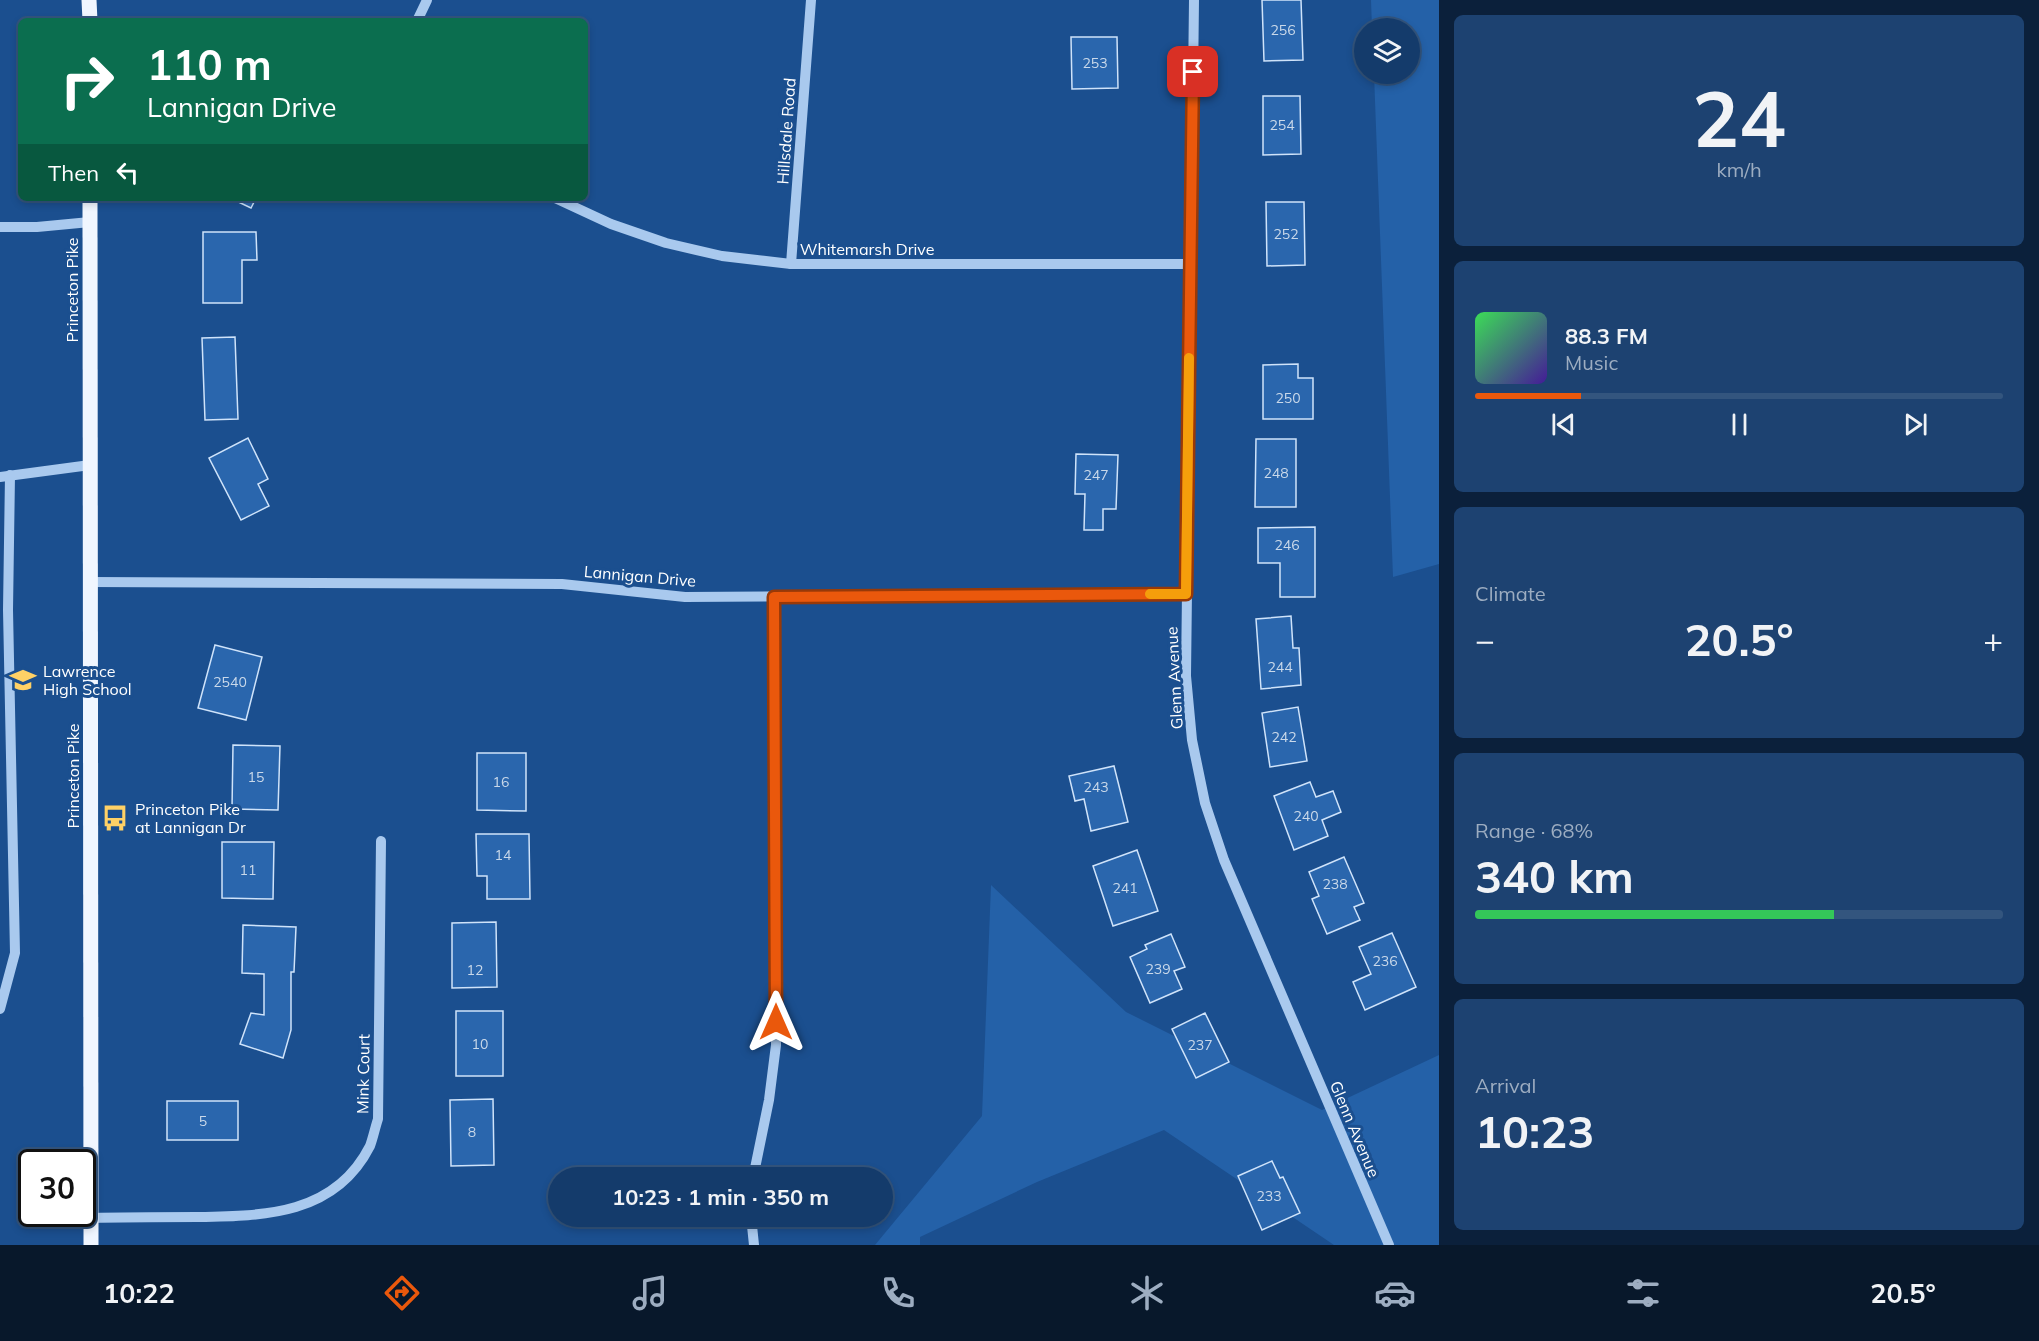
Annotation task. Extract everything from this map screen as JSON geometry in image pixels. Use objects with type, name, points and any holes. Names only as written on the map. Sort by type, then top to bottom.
[{"type":"main road","points":[[89,0],[90,18]]},
{"type":"main road","name":"Princeton Pike","points":[[90,201],[91,1149]]},
{"type":"main road","name":"Princeton Pike","points":[[91,1227],[91,1245]]},
{"type":"street","points":[[418,18],[427,0]]},
{"type":"street","name":"Hillsdale Road","points":[[790,264],[811,0]]},
{"type":"street","name":"Glenn Avenue","points":[[1194,0],[1186,594],[1186,676],[1192,740],[1205,803],[1224,860],[1389,1245]]},
{"type":"street","name":"Whitemarsh Drive","points":[[561,201],[611,224],[666,243],[722,256],[790,264],[1191,264]]},
{"type":"street","points":[[0,227],[37,227],[90,222]]},
{"type":"street","points":[[0,1009],[15,953],[5,476],[90,465]]},
{"type":"street","name":"Lannigan Drive","points":[[90,582],[562,584],[685,597],[1186,594]]},
{"type":"street","points":[[755,1167],[769,1100],[776,1045],[774,597]]},
{"type":"street","name":"Mink Court","points":[[96,1218],[252,1216],[285,1210],[307,1204],[334,1189],[356,1168],[370,1145],[378,1119],[381,841]]},
{"type":"street","points":[[752,1227],[754,1245]]},
{"type":"shaded area","points":[[1371,0],[1439,0],[1439,564],[1393,577],[1374,84],[1420,84],[1420,18],[1372,18]]},
{"type":"shaded area","points":[[991,885],[1126,1012],[1322,1110],[1439,1055],[1439,1245],[1334,1245],[1164,1130],[1037,1182],[920,1237],[920,1245],[875,1245],[890,1227],[893,1227],[893,1223],[982,1116]]},
{"type":"building","points":[[1262,0],[1301,0],[1303,60],[1264,61]]},
{"type":"building","points":[[1071,37],[1117,37],[1118,88],[1072,89]]},
{"type":"building","points":[[1263,96],[1300,96],[1301,154],[1263,155]]},
{"type":"building","points":[[236,201],[254,201],[251,208]]},
{"type":"building","points":[[1266,202],[1304,202],[1305,265],[1267,266]]},
{"type":"building","points":[[203,232],[256,232],[257,260],[242,260],[242,303],[203,303]]},
{"type":"building","points":[[235,337],[238,419],[205,420],[202,338]]},
{"type":"building","points":[[1298,364],[1298,378],[1313,378],[1313,419],[1263,419],[1263,365]]},
{"type":"building","points":[[248,438],[268,479],[258,484],[269,506],[241,520],[209,458]]},
{"type":"building","points":[[1256,439],[1296,439],[1296,507],[1255,507]]},
{"type":"building","points":[[1076,454],[1118,455],[1116,509],[1103,509],[1103,530],[1084,530],[1085,494],[1075,494]]},
{"type":"building","points":[[1315,527],[1315,597],[1280,597],[1280,563],[1258,563],[1258,528]]},
{"type":"building","points":[[1291,616],[1293,648],[1299,648],[1301,685],[1261,689],[1256,619]]},
{"type":"building","points":[[215,645],[262,657],[246,720],[198,708]]},
{"type":"building","points":[[1298,707],[1307,761],[1270,767],[1262,713]]},
{"type":"building","points":[[233,745],[280,746],[278,810],[232,809]]},
{"type":"building","points":[[477,753],[526,753],[526,811],[477,810]]},
{"type":"building","points":[[1114,766],[1128,822],[1091,831],[1084,799],[1075,801],[1069,776]]},
{"type":"building","points":[[1310,782],[1316,797],[1333,791],[1341,812],[1322,820],[1328,836],[1294,850],[1274,796]]},
{"type":"building","points":[[476,834],[529,834],[530,899],[487,899],[487,876],[477,876]]},
{"type":"building","points":[[222,842],[274,842],[273,899],[222,898]]},
{"type":"building","points":[[1137,850],[1158,911],[1113,926],[1093,866]]},
{"type":"building","points":[[1344,857],[1364,903],[1354,907],[1360,920],[1327,934],[1312,899],[1319,896],[1309,872]]},
{"type":"building","points":[[496,922],[497,987],[452,988],[452,923]]},
{"type":"building","points":[[243,925],[296,927],[294,972],[291,972],[291,1030],[283,1058],[240,1044],[251,1013],[264,1015],[264,974],[242,973]]},
{"type":"building","points":[[1392,933],[1416,987],[1365,1010],[1353,982],[1371,974],[1359,947]]},
{"type":"building","points":[[1171,934],[1185,967],[1174,971],[1182,989],[1150,1003],[1130,957],[1147,949],[1145,945]]},
{"type":"building","points":[[456,1011],[503,1011],[503,1076],[456,1076]]},
{"type":"building","points":[[1205,1013],[1229,1062],[1196,1078],[1172,1029]]},
{"type":"building","points":[[493,1099],[494,1165],[451,1166],[450,1100]]},
{"type":"building","points":[[167,1101],[238,1101],[238,1140],[167,1140]]},
{"type":"building","points":[[1272,1161],[1280,1178],[1283,1177],[1300,1213],[1262,1230],[1238,1176]]},
{"type":"slow traffic","points":[[1150,594],[1186,594],[1189,358]]},
{"type":"place","name":"Lawrence High School","points":[[23,680]]},
{"type":"place","name":"Princeton Pike at Lannigan Dr","points":[[115,818]]},
{"type":"route","points":[[776,1022],[774,597],[1186,594],[1193,72]]}]
